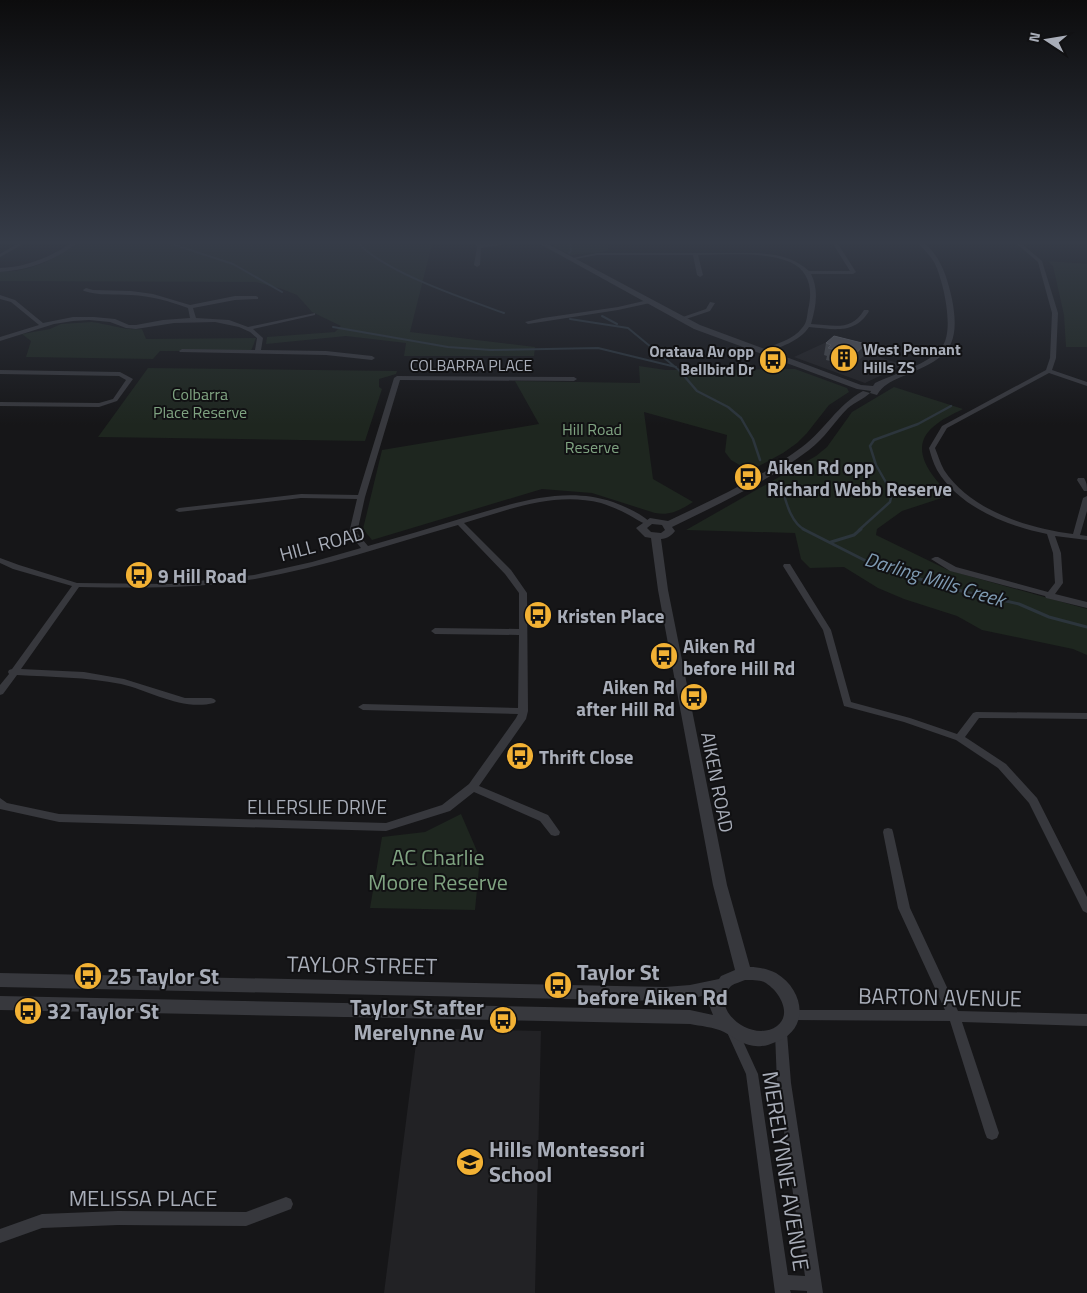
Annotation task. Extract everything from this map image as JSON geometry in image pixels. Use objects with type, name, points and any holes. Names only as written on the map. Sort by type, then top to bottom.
[{"type":"street","points":[[17,304],[41,324]]},
{"type":"street","points":[[184,304],[190,307],[203,304]]},
{"type":"street","points":[[528,322],[553,317],[619,310],[640,304]]},
{"type":"street","points":[[652,304],[680,319],[868,390]]},
{"type":"street","points":[[680,319],[708,310],[711,304]]},
{"type":"street","points":[[764,351],[798,335],[808,324],[812,304]]},
{"type":"street","points":[[668,525],[670,528],[668,534],[648,535],[642,530],[642,525],[646,522],[656,521],[668,525],[735,491],[804,451],[822,435],[845,405],[868,390],[936,356],[946,348],[950,341],[952,322],[948,304]]},
{"type":"street","points":[[1052,304],[1055,313],[1055,332],[1053,358],[1049,371],[944,427],[932,448],[934,461],[942,475],[956,490],[1001,517],[1050,532],[1087,538]]},
{"type":"street","points":[[190,307],[194,321]]},
{"type":"street","points":[[808,324],[843,328],[855,325],[863,320],[866,311]]},
{"type":"street","points":[[250,328],[313,314]]},
{"type":"street","points":[[0,339],[41,324],[96,318],[114,321],[131,328],[163,322],[238,323],[250,328],[260,338],[258,352]]},
{"type":"street","points":[[182,351],[326,353],[372,358]]},
{"type":"street","points":[[1049,371],[1087,384]]},
{"type":"street","points":[[0,372],[120,374],[130,379],[115,400],[99,405],[0,404]]},
{"type":"street","name":"COLBARRA PLACE","points":[[365,548],[353,533],[361,497],[397,378],[574,379]]},
{"type":"street","points":[[1081,480],[1087,489]]},
{"type":"street","points":[[179,510],[300,496],[361,497]]},
{"type":"street","name":"HILL ROAD","points":[[0,560],[16,567],[77,585],[170,586],[254,577],[314,564],[536,500],[564,497],[606,501],[625,508],[646,522]]},
{"type":"street","points":[[1076,537],[1087,498]]},
{"type":"street","name":"ELLERSLIE DRIVE","points":[[0,802],[4,806],[59,818],[386,827],[446,808],[473,787],[521,719],[523,711],[523,593],[508,572],[460,522]]},
{"type":"street","points":[[1049,596],[1059,583],[1057,553],[1050,532]]},
{"type":"street","name":"AIKEN ROAD","points":[[656,536],[663,590],[718,875],[744,973]]},
{"type":"street","points":[[935,559],[953,569],[1087,605]]},
{"type":"street","points":[[787,566],[827,630],[847,704],[907,720],[958,738],[1002,766],[1033,801],[1087,908]]},
{"type":"street","points":[[0,692],[12,672],[77,585]]},
{"type":"street","points":[[435,631],[524,632]]},
{"type":"street","points":[[12,672],[84,675],[124,682],[185,701],[211,701]]},
{"type":"street","points":[[363,707],[523,711]]},
{"type":"street","points":[[958,738],[976,715],[1087,716]]},
{"type":"street","points":[[473,787],[544,818],[555,832]]},
{"type":"street","points":[[888,832],[904,908],[954,1016],[992,1133]]},
{"type":"street","points":[[0,1003],[690,1017],[729,1027],[743,1036],[757,1039],[770,1038],[781,1033],[788,1025],[792,1015],[787,993],[779,984],[762,975],[744,973],[735,975],[722,985],[717,994],[717,1005],[729,1027]]},
{"type":"street","name":"TAYLOR STREET","points":[[0,980],[666,994],[690,992],[722,985]]},
{"type":"street","name":"BARTON AVENUE","points":[[792,1015],[954,1016],[1087,1020]]},
{"type":"street","name":"MERELYNNE AVENUE","points":[[729,1027],[752,1074],[782,1288]]},
{"type":"street","name":"MERELYNNE AVENUE","points":[[781,1033],[784,1083],[814,1289]]},
{"type":"street","name":"MELISSA PLACE","points":[[0,1236],[42,1221],[118,1218],[246,1219],[286,1204]]},
{"type":"street","points":[[782,1288],[814,1289]]},
{"type":"shaded area","points":[[831,340],[903,365],[865,383],[794,357]]},
{"type":"shaded area","name":"Hills Montessori School","points":[[418,1028],[541,1031],[535,1293],[384,1293]]},
{"type":"green space","points":[[305,304],[417,304],[410,332],[535,347],[534,356],[404,356],[406,343],[346,336],[266,344],[267,337],[335,332],[341,326],[312,312]]},
{"type":"green space","points":[[1062,304],[1087,304],[1087,347],[1066,347]]},
{"type":"green space","points":[[92,322],[123,328],[142,329],[146,339],[256,338],[251,351],[160,351],[153,359],[26,357],[31,341],[22,334],[50,329],[61,324]]},
{"type":"green space","name":"Hill Road Reserve","points":[[639,366],[666,370],[795,369],[847,388],[849,392],[829,405],[797,443],[750,471],[731,460],[725,452],[727,435],[644,412],[653,479],[693,502],[671,513],[655,513],[592,493],[542,489],[372,540],[363,529],[382,450],[539,424],[515,381],[640,383]]},
{"type":"green space","name":"Colbarra Place Reserve","points":[[148,368],[397,371],[396,374],[379,379],[379,387],[382,389],[365,441],[98,437]]},
{"type":"green space","points":[[894,387],[963,409],[933,427],[922,445],[926,463],[931,472],[951,495],[902,511],[877,529],[876,535],[948,570],[1087,609],[1087,655],[1073,649],[982,630],[957,616],[904,599],[878,588],[844,567],[810,568],[801,559],[795,533],[686,530],[816,456],[827,447],[852,412]]},
{"type":"green space","name":"AC Charlie Moore Reserve","points":[[461,814],[480,858],[475,910],[370,908],[382,837],[425,832]]},
{"type":"building","points":[[834,336],[866,344],[855,354],[828,348],[831,345],[826,343]]},
{"type":"waterway","name":"Darling Mills Creek","points":[[480,304],[504,313]]},
{"type":"waterway","points":[[602,316],[617,324]]},
{"type":"waterway","name":"Darling Mills Creek","points":[[570,319],[628,328],[675,367]]},
{"type":"waterway","points":[[333,327],[448,347],[491,350],[598,348],[675,367]]},
{"type":"waterway","name":"Darling Mills Creek","points":[[675,367],[680,371]]},
{"type":"waterway","name":"Darling Mills Creek","points":[[680,371],[697,391],[728,407],[741,418],[753,439],[760,460]]},
{"type":"waterway","points":[[859,530],[890,502],[892,493],[876,465],[870,446],[874,440],[918,424],[951,406]]},
{"type":"waterway","name":"Darling Mills Creek","points":[[782,488],[787,506],[793,517],[800,527],[805,530]]},
{"type":"waterway","name":"Darling Mills Creek","points":[[803,529],[872,564],[948,588],[1019,604],[1049,617],[1087,627]]},
{"type":"waterway","points":[[831,542],[854,535],[861,529]]},
{"type":"place","name":"West Pennant Hills ZS","points":[[844,358]]},
{"type":"place","name":"Oratava Av opp Bellbird Dr","points":[[773,360]]},
{"type":"place","name":"Aiken Rd opp Richard Webb Reserve","points":[[748,477]]},
{"type":"place","name":"9 Hill Road","points":[[139,575]]},
{"type":"place","name":"Kristen Place","points":[[538,615]]},
{"type":"place","name":"Aiken Rd before Hill Rd","points":[[664,656]]},
{"type":"place","name":"Aiken Rd after Hill Rd","points":[[694,697]]},
{"type":"place","name":"Thrift Close","points":[[520,756]]},
{"type":"place","name":"25 Taylor St","points":[[88,976]]},
{"type":"place","name":"Taylor St before Aiken Rd","points":[[558,985]]},
{"type":"place","name":"32 Taylor St","points":[[28,1011]]},
{"type":"place","name":"Taylor St after Merelynne Av","points":[[503,1020]]},
{"type":"place","name":"Hills Montessori School","points":[[470,1162]]}]
